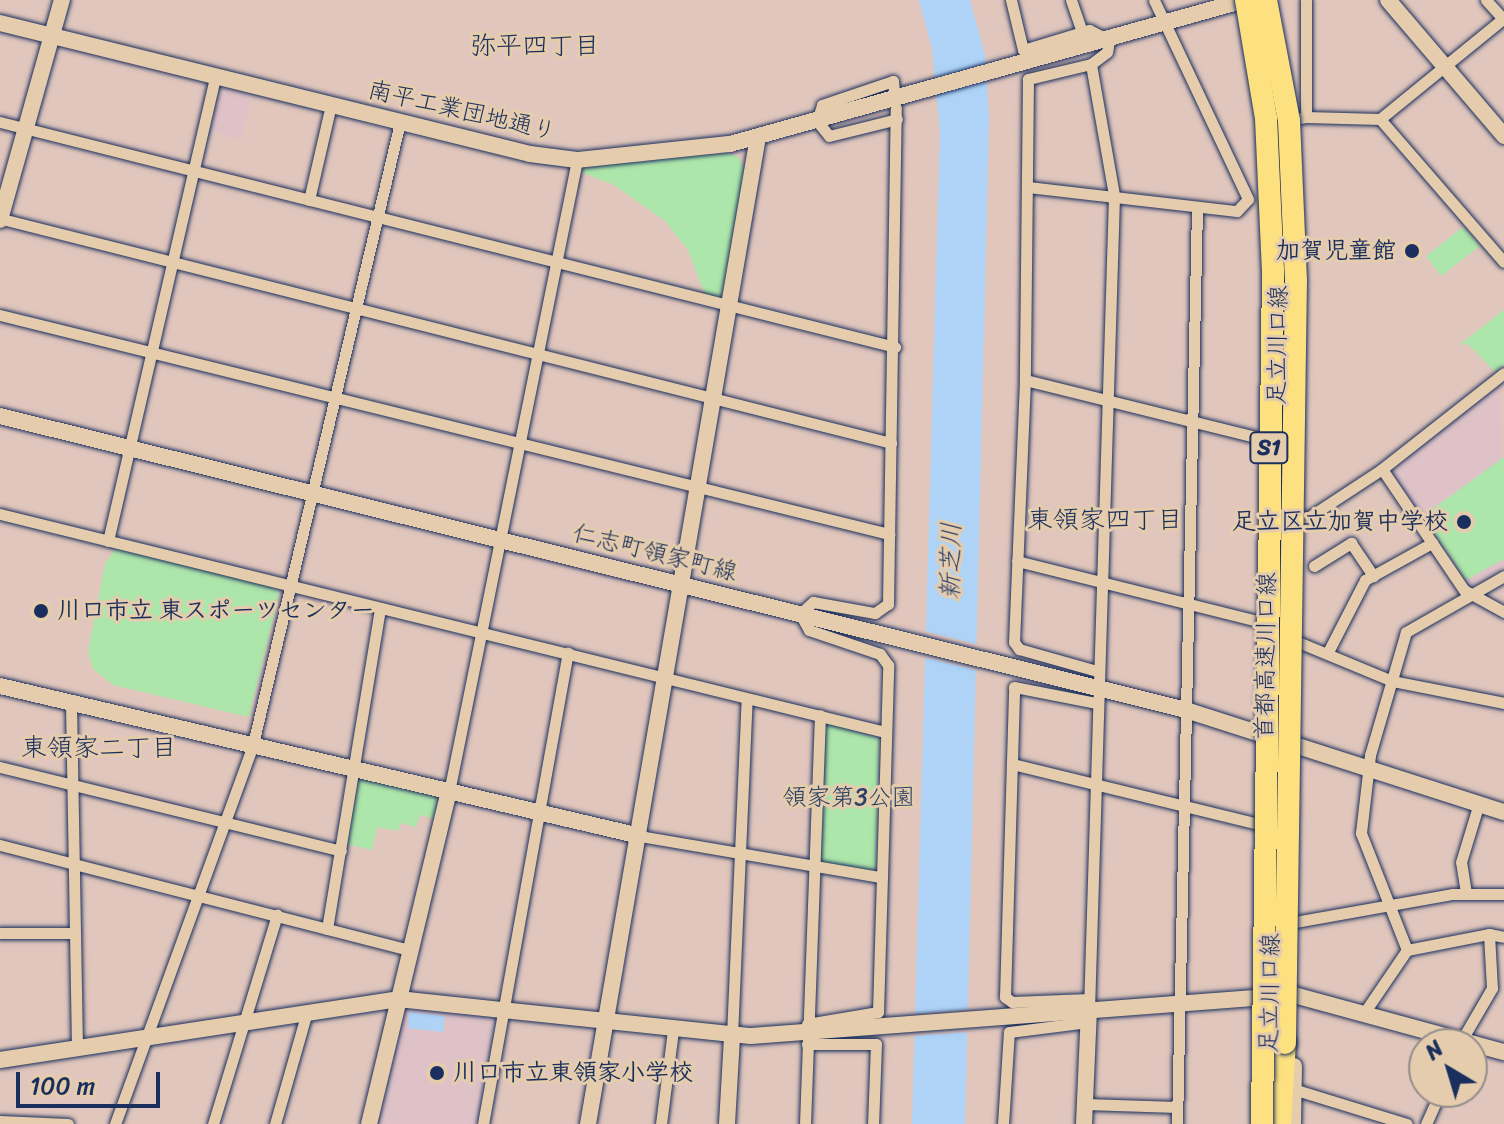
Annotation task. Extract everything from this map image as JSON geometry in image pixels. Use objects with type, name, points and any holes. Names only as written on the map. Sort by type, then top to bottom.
[{"type":"highway","name":"首都高速川口線","points":[[1266,0],[1289,121],[1296,280],[1285,1043],[1277,1124]]},
{"type":"highway","name":"首都高速川口線","points":[[1242,1],[1266,118],[1273,270],[1262,1124]]},
{"type":"highway","name":"S1","points":[[1264,333],[1277,405],[1270,851],[1264,898]]},
{"type":"highway","points":[[1277,1124],[1276,445],[1289,403],[1303,333]]},
{"type":"highway","name":"S1","points":[[1285,1043],[1290,1124]]},
{"type":"street","points":[[62,0],[1,222],[173,262],[891,443]]},
{"type":"street","points":[[1011,0],[1023,50],[1082,32],[1103,34],[1109,40]]},
{"type":"street","points":[[1071,0],[1082,32]]},
{"type":"street","points":[[1028,187],[1237,211],[1248,199],[1154,0]]},
{"type":"street","name":"足立川口線","points":[[1274,0],[1301,118],[1303,333],[1293,1089],[1290,1124]]},
{"type":"street","points":[[1306,0],[1301,118],[1380,119],[1504,19],[1486,0]]},
{"type":"street","points":[[1388,0],[1503,133]]},
{"type":"street","points":[[1109,40],[1242,1]]},
{"type":"street","name":"足立川口線","points":[[1242,1],[1259,124],[1264,333]]},
{"type":"street","name":"南平工業団地通り","points":[[0,23],[400,122],[577,160],[673,154],[758,137],[1109,40]]},
{"type":"street","points":[[1097,687],[1019,649],[1014,642],[1025,380],[1028,79],[1091,64],[1107,52],[1109,40]]},
{"type":"street","points":[[1084,1124],[1114,195],[1091,64]]},
{"type":"street","points":[[108,541],[215,76]]},
{"type":"street","points":[[808,1034],[878,1012],[885,658],[815,633],[800,614],[813,602],[875,613],[887,609],[895,347],[896,113],[829,136],[817,121],[822,105],[893,86]]},
{"type":"street","points":[[309,200],[331,105]]},
{"type":"street","points":[[1380,119],[1504,262]]},
{"type":"street","points":[[0,122],[895,347]]},
{"type":"street","points":[[115,1124],[253,744],[400,122]]},
{"type":"street","points":[[588,1124],[758,137]]},
{"type":"street","points":[[369,1124],[449,792],[577,160]]},
{"type":"street","points":[[1177,1124],[1197,207]]},
{"type":"street","points":[[0,315],[889,534]]},
{"type":"street","points":[[1300,517],[1309,517],[1382,469],[1504,373]]},
{"type":"street","points":[[1025,380],[1276,445]]},
{"type":"street","name":"仁志町領家町線","points":[[0,416],[1186,710],[1297,742],[1504,812]]},
{"type":"street","name":"足立川口線","points":[[1255,1124],[1261,622],[1276,445]]},
{"type":"street","points":[[1382,469],[1470,595],[1504,612]]},
{"type":"street","points":[[0,527],[1,514],[885,732]]},
{"type":"street","points":[[1314,566],[1351,543],[1373,576]]},
{"type":"street","points":[[1328,652],[1365,580],[1432,543]]},
{"type":"street","points":[[1017,561],[1261,622]]},
{"type":"street","points":[[1407,950],[1361,833],[1368,765],[1406,632],[1504,576]]},
{"type":"street","points":[[327,929],[356,769],[380,608]]},
{"type":"street","points":[[1298,642],[1392,681],[1504,703]]},
{"type":"street","points":[[483,1124],[568,653]]},
{"type":"street","points":[[0,686],[640,836],[880,877]]},
{"type":"street","points":[[1088,1010],[1012,1002],[1005,997],[1014,687],[1097,687]]},
{"type":"street","points":[[727,1124],[747,699]]},
{"type":"street","points":[[71,703],[77,1048]]},
{"type":"street","points":[[805,1124],[820,715]]},
{"type":"street","points":[[1012,764],[1259,824]]},
{"type":"street","points":[[0,767],[341,851]]},
{"type":"street","points":[[1466,893],[1461,862],[1479,803]]},
{"type":"street","points":[[0,845],[410,950]]},
{"type":"street","points":[[1295,922],[1466,893],[1504,894]]},
{"type":"street","points":[[213,1124],[277,915]]},
{"type":"street","points":[[0,933],[73,933]]},
{"type":"street","points":[[1468,1028],[1492,988],[1489,934]]},
{"type":"street","points":[[1364,1013],[1407,950],[1489,934],[1504,937]]},
{"type":"street","points":[[0,1060],[398,999],[732,1036],[808,1034],[1294,995],[1414,1028]]},
{"type":"street","points":[[1003,1124],[1009,1032],[1088,1010]]},
{"type":"street","points":[[275,1124],[307,1012]]},
{"type":"street","points":[[661,1124],[673,1030]]},
{"type":"street","points":[[808,1034],[876,1044],[873,1124]]},
{"type":"street","points":[[1293,1089],[1404,1124]]},
{"type":"street","points":[[1085,1104],[1177,1107]]},
{"type":"street","points":[[0,1121],[68,1124]]},
{"type":"shaded area","points":[[222,90],[251,96],[241,139],[208,131]]},
{"type":"shaded area","name":"足立区立加賀中学校","points":[[1500,385],[1504,568],[1469,588],[1393,476],[1395,468]]},
{"type":"shaded area","name":"川口市立東領家小学校","points":[[409,1006],[492,1016],[496,1021],[478,1124],[374,1124],[403,1009]]},
{"type":"green space","points":[[726,153],[737,156],[745,168],[721,299],[705,295],[688,250],[665,221],[614,185],[581,172],[582,166]]},
{"type":"green space","points":[[1463,227],[1480,246],[1441,276],[1426,256]]},
{"type":"green space","points":[[1504,310],[1504,365],[1495,372],[1468,344],[1459,345]]},
{"type":"green space","points":[[1504,457],[1504,559],[1466,580],[1423,516]]},
{"type":"green space","points":[[116,548],[274,586],[279,594],[249,717],[113,685],[93,669],[88,652],[105,564]]},
{"type":"green space","name":"領家第3公園","points":[[829,723],[879,738],[876,868],[871,872],[823,864],[819,858],[823,726]]},
{"type":"green space","points":[[363,777],[437,794],[436,819],[420,815],[416,827],[401,823],[398,831],[377,827],[372,850],[346,844],[356,782]]},
{"type":"water","name":"新芝川","points":[[919,0],[970,0],[985,55],[989,118],[965,1124],[912,1124],[940,130],[932,49]]},
{"type":"water","points":[[409,1012],[445,1016],[443,1032],[408,1028]]},
{"type":"pier","points":[[920,630],[980,645],[979,671],[919,656]]},
{"type":"pier","points":[[972,1009],[971,1032],[910,1036],[911,1014]]},
{"type":"place","name":"加賀児童館","points":[[1412,251]]},
{"type":"place","name":"足立区立加賀中学校","points":[[1464,522]]},
{"type":"place","name":"川口市立 東スポーツセンター","points":[[41,611]]},
{"type":"place","name":"川口市立東領家小学校","points":[[437,1073]]},
{"type":"district","name":"弥平四丁目","points":[[535,46]]},
{"type":"district","name":"東領家四丁目","points":[[1105,520]]},
{"type":"district","name":"東領家二丁目","points":[[99,748]]}]
